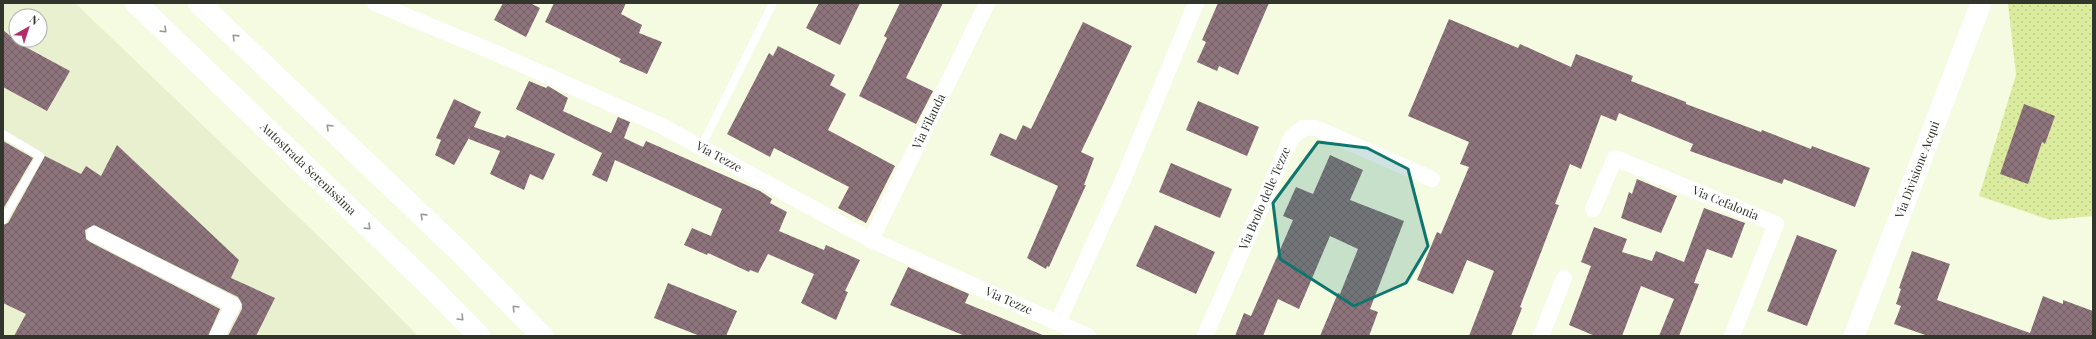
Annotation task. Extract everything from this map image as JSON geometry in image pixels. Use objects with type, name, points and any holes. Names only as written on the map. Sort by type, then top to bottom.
[{"type":"highway","name":"Autostrada Serenissima","points":[[136,3],[433,289],[479,336]]},
{"type":"highway","points":[[199,3],[461,253],[542,336]]},
{"type":"street","name":"Via Tezze","points":[[375,3],[498,54],[655,123],[871,240],[1088,336]]},
{"type":"street","name":"Via Filanda","points":[[871,240],[987,3]]},
{"type":"street","points":[[1058,322],[1123,180],[1196,3]]},
{"type":"street","name":"Via Divisione Acqui","points":[[1854,336],[1981,3]]},
{"type":"street","name":"Via Brolo delle Tezze","points":[[1205,336],[1291,138],[1303,128],[1316,128],[1432,179]]},
{"type":"street","name":"Via Cefalonia","points":[[1593,209],[1615,158],[1776,224],[1732,336]]},
{"type":"street","points":[[94,234],[233,305],[217,336]]},
{"type":"street","points":[[1541,336],[1564,278]]},
{"type":"lane","points":[[701,147],[773,3]]},
{"type":"lane","points":[[3,134],[40,156],[3,220]]},
{"type":"highlighted area","points":[[1318,142],[1367,148],[1408,169],[1428,246],[1406,283],[1354,306],[1280,259],[1273,203]]},
{"type":"shaded area","points":[[3,3],[75,3],[336,253],[418,336],[3,336]]},
{"type":"green space","points":[[2008,3],[2093,3],[2093,216],[2050,220],[1979,196],[2016,75]]},
{"type":"building","points":[[503,3],[530,3],[540,8],[526,37],[494,20]]},
{"type":"building","points":[[554,3],[626,3],[621,14],[642,25],[639,33],[662,42],[647,74],[619,62],[621,59],[545,22]]},
{"type":"building","points":[[819,3],[860,3],[840,45],[806,28]]},
{"type":"building","points":[[900,3],[943,3],[906,78],[933,91],[916,124],[859,96],[887,38],[884,36]]},
{"type":"building","points":[[1218,3],[1269,3],[1238,75],[1219,66],[1217,71],[1197,62],[1206,42],[1202,40]]},
{"type":"building","points":[[1449,19],[1518,48],[1520,44],[1571,67],[1576,54],[1633,76],[1631,81],[1686,102],[1686,104],[1761,132],[1762,130],[1811,149],[1812,146],[1870,168],[1855,207],[1784,179],[1782,184],[1690,151],[1693,144],[1619,113],[1616,121],[1601,115],[1581,169],[1570,164],[1555,204],[1559,205],[1520,307],[1522,308],[1511,336],[1469,336],[1494,271],[1467,260],[1453,294],[1417,280],[1437,232],[1441,234],[1469,167],[1460,164],[1469,142],[1408,116]]},
{"type":"building","points":[[1083,22],[1132,46],[1081,152],[1094,158],[1084,185],[1086,185],[1049,267],[1047,266],[1046,269],[1027,258],[1058,186],[990,155],[1000,133],[1016,140],[1023,125],[1031,129]]},
{"type":"building","points":[[3,30],[8,34],[8,48],[27,48],[70,71],[47,111],[3,87]]},
{"type":"building","points":[[778,46],[835,75],[830,85],[846,94],[828,130],[895,166],[866,223],[838,208],[849,187],[774,148],[770,157],[727,134],[769,53],[773,56]]},
{"type":"building","points":[[529,81],[546,88],[548,86],[568,98],[563,111],[611,133],[618,117],[630,122],[624,138],[643,147],[646,141],[760,191],[772,199],[770,203],[787,212],[779,231],[824,250],[826,245],[860,260],[845,291],[848,292],[836,320],[801,303],[814,274],[768,254],[758,273],[750,270],[749,272],[708,253],[707,255],[684,245],[692,228],[711,236],[722,209],[615,160],[607,182],[592,175],[602,153],[516,109]]},
{"type":"building","points":[[454,99],[481,112],[474,127],[505,138],[507,135],[555,154],[543,180],[530,174],[524,190],[490,174],[500,151],[469,139],[470,136],[454,165],[435,155],[441,140],[436,138]]},
{"type":"building","points":[[1198,101],[1259,127],[1247,156],[1186,130]]},
{"type":"building","points":[[2024,104],[2055,116],[2045,144],[2042,142],[2028,184],[2000,174]]},
{"type":"building","points":[[3,141],[33,158],[3,209]]},
{"type":"building","points":[[117,145],[239,260],[231,278],[275,298],[256,336],[228,336],[242,309],[242,304],[238,297],[94,225],[85,230],[86,239],[90,242],[220,309],[208,336],[14,336],[26,314],[3,303],[3,225],[8,223],[45,156],[81,174],[86,166],[101,176]]},
{"type":"building","points":[[1330,155],[1363,170],[1350,200],[1404,221],[1370,309],[1378,312],[1369,336],[1320,336],[1338,293],[1340,294],[1358,249],[1330,236],[1299,309],[1278,299],[1263,336],[1235,336],[1244,313],[1251,316],[1293,220],[1283,216],[1296,187],[1313,194]]},
{"type":"building","points":[[1171,163],[1232,189],[1220,218],[1159,192]]},
{"type":"building","points":[[1637,179],[1677,196],[1661,233],[1621,218],[1629,192],[1632,194]]},
{"type":"building","points":[[1704,208],[1745,223],[1732,258],[1707,249],[1694,283],[1699,284],[1679,336],[1659,336],[1674,299],[1641,286],[1622,336],[1595,336],[1569,325],[1591,266],[1581,262],[1594,227],[1627,239],[1622,252],[1652,261],[1656,251],[1684,262]]},
{"type":"building","points":[[1155,225],[1215,252],[1196,294],[1136,266]]},
{"type":"building","points":[[1797,235],[1837,250],[1807,326],[1767,311]]},
{"type":"building","points":[[1912,251],[1950,264],[1937,300],[2030,333],[2043,296],[2063,304],[2063,300],[2093,311],[2093,336],[1928,336],[1894,324],[1901,306],[1896,304],[1901,289],[1899,288]]},
{"type":"building","points":[[908,267],[969,294],[965,303],[1045,336],[965,336],[890,305]]},
{"type":"building","points":[[668,283],[737,311],[726,336],[700,336],[654,318]]}]
